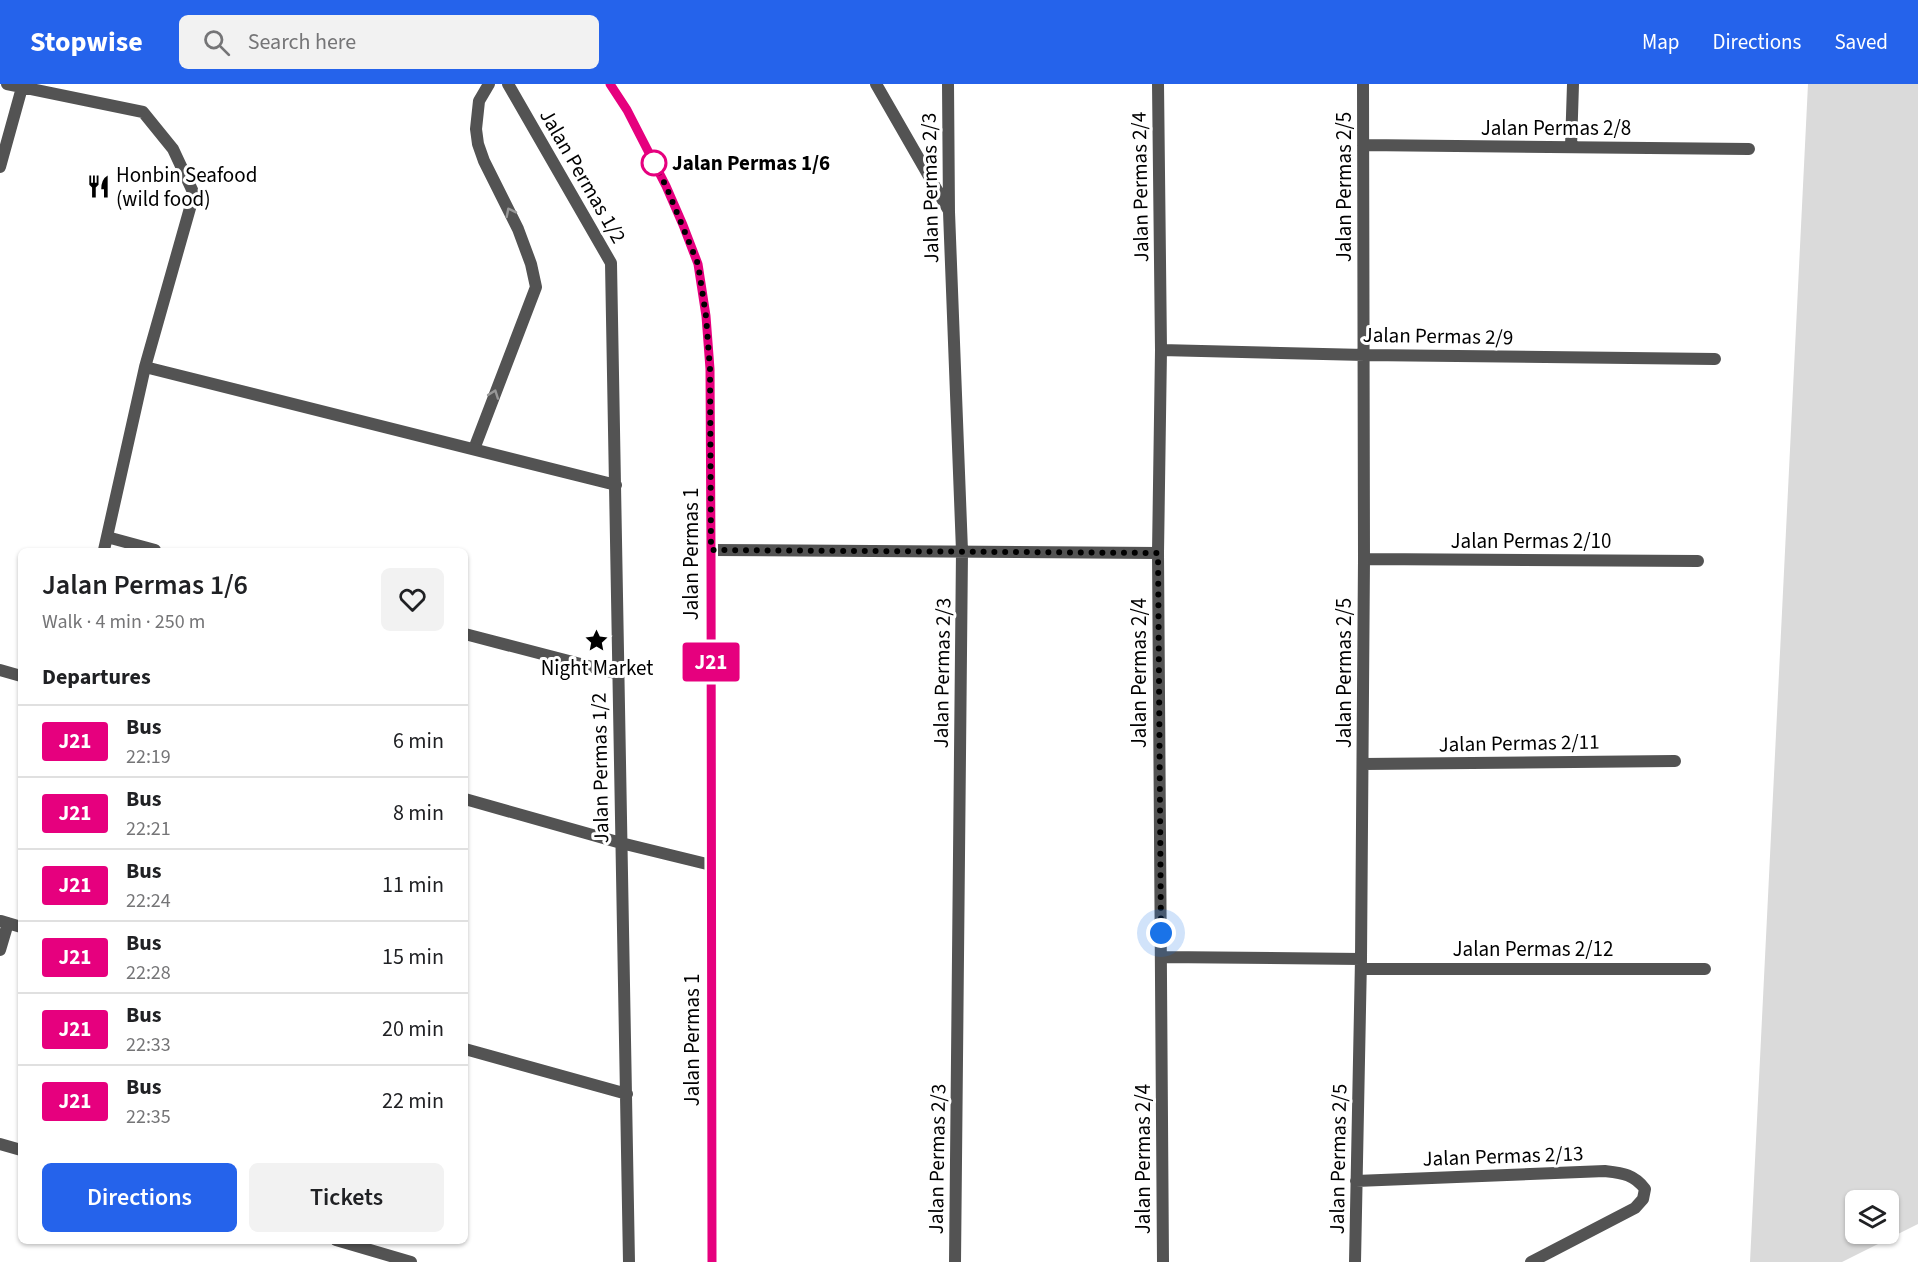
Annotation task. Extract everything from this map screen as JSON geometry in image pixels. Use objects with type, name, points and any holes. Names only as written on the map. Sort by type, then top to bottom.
[{"type":"street","points":[[7,84],[143,112],[173,149],[194,194],[145,367],[104,548]]},
{"type":"street","points":[[474,449],[536,287],[531,264],[518,229],[478,144],[476,129],[478,101],[489,84]]},
{"type":"street","name":"Jalan Permas 1/2","points":[[508,84],[611,263],[629,1262]]},
{"type":"street","name":"Jalan Permas 1","points":[[610,84],[627,110],[666,186],[698,264],[706,316],[710,369],[712,1262]]},
{"type":"street","points":[[876,84],[949,212]]},
{"type":"street","name":"Jalan Permas 2/3","points":[[948,84],[949,212],[962,551],[955,1262]]},
{"type":"street","name":"Jalan Permas 2/4","points":[[1158,84],[1161,350],[1158,553],[1163,1262]]},
{"type":"street","name":"Jalan Permas 2/5","points":[[1356,1262],[1363,764],[1364,84]]},
{"type":"street","points":[[1571,147],[1573,84]]},
{"type":"street","points":[[0,167],[23,86]]},
{"type":"street","name":"Jalan Permas 2/8","points":[[1363,146],[1749,149]]},
{"type":"street","name":"Jalan Permas 2/9","points":[[1161,350],[1715,359]]},
{"type":"street","points":[[145,367],[616,485]]},
{"type":"street","points":[[107,537],[148,548]]},
{"type":"street","points":[[711,550],[1158,553]]},
{"type":"street","name":"Jalan Permas 2/10","points":[[1364,560],[1698,561]]},
{"type":"street","points":[[468,635],[618,674]]},
{"type":"street","points":[[0,670],[18,675]]},
{"type":"street","name":"Jalan Permas 2/11","points":[[1363,764],[1675,761]]},
{"type":"street","points":[[468,800],[621,843],[711,865]]},
{"type":"street","points":[[0,950],[4,922]]},
{"type":"street","name":"Jalan Permas 2/12","points":[[1161,957],[1361,964],[1705,969]]},
{"type":"street","points":[[468,1050],[627,1094]]},
{"type":"street","points":[[0,1144],[18,1149]]},
{"type":"street","name":"Jalan Permas 2/13","points":[[1356,1181],[1605,1171],[1627,1174],[1638,1180],[1645,1189],[1643,1200],[1635,1208],[1531,1262]]},
{"type":"street","points":[[350,1244],[411,1262]]},
{"type":"shaded area","points":[[1808,84],[1918,84],[1918,1224],[1899,1234],[1899,1190],[1845,1190],[1845,1244],[1878,1244],[1842,1262],[1750,1262]]},
{"type":"bus line","name":"J21","points":[[610,84],[627,110],[683,225],[698,264],[706,316],[710,369],[712,1262]]},
{"type":"place","name":"Jalan Permas 1/6","points":[[654,163]]},
{"type":"place","name":"Honbin Seafood (wild food)","points":[[98,187]]},
{"type":"place","name":"Night Market","points":[[597,640]]},
{"type":"route","points":[[654,163],[683,225],[698,264],[706,316],[710,369],[711,550],[1158,553],[1161,933]]}]
